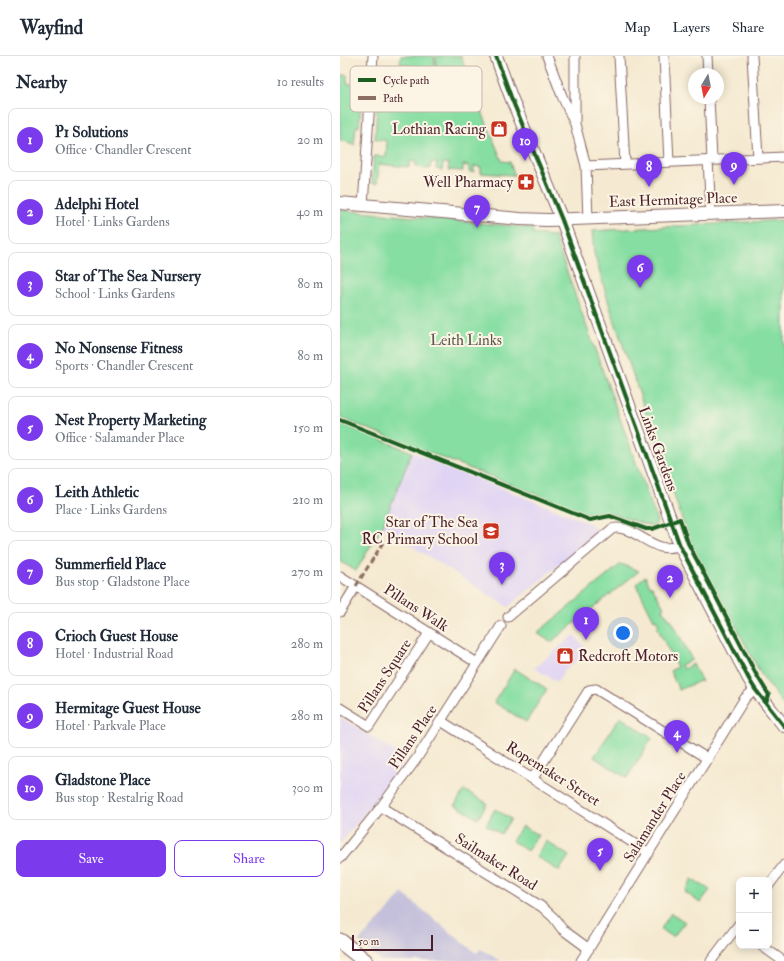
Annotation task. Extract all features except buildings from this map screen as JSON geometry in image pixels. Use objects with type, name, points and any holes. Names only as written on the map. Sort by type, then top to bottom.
[{"type":"main road","points":[[340,941],[365,961]]},
{"type":"street","points":[[372,66],[373,56]]},
{"type":"street","name":"Links Gardens","points":[[496,56],[511,97],[562,220],[680,546],[752,684],[784,726]]},
{"type":"street","points":[[547,56],[562,96],[575,124],[586,166],[588,219]]},
{"type":"street","points":[[575,56],[575,124]]},
{"type":"street","points":[[619,56],[625,164]]},
{"type":"street","points":[[664,56],[669,162]]},
{"type":"street","points":[[707,56],[708,68]]},
{"type":"street","points":[[752,56],[758,158]]},
{"type":"street","points":[[709,104],[711,214]]},
{"type":"street","points":[[363,205],[369,112]]},
{"type":"street","points":[[586,166],[784,157]]},
{"type":"street","name":"East Hermitage Place","points":[[340,203],[520,219],[562,220],[784,211]]},
{"type":"street","points":[[508,617],[616,527],[624,529],[662,548],[680,546]]},
{"type":"street","name":"Pillans Walk","points":[[340,576],[477,664]]},
{"type":"street","points":[[340,612],[356,586]]},
{"type":"street","name":"Pillans Place","points":[[340,858],[381,807],[417,758],[501,626]]},
{"type":"street","name":"Pillans Square","points":[[340,708],[369,726],[429,633]]},
{"type":"street","name":"Salamander Place","points":[[581,961],[650,853],[745,698],[752,684]]},
{"type":"street","points":[[533,778],[589,690],[596,689],[708,758]]},
{"type":"street","name":"Ropemaker Street","points":[[441,721],[650,853]]},
{"type":"street","name":"Sailmaker Road","points":[[381,807],[542,907],[554,918],[562,929],[589,949]]},
{"type":"street","points":[[772,881],[784,866]]},
{"type":"street","points":[[711,961],[736,930]]},
{"type":"street","points":[[766,949],[783,961]]},
{"type":"shaded area","name":"Star of The Sea RC Primary School","points":[[412,452],[593,525],[595,535],[508,607],[382,527]]},
{"type":"shaded area","points":[[574,635],[589,652],[565,670],[557,682],[534,668]]},
{"type":"shaded area","points":[[340,717],[407,759],[340,844]]},
{"type":"shaded area","points":[[402,893],[476,953],[481,949],[501,961],[381,961],[359,941],[386,913]]},
{"type":"green space","points":[[401,56],[434,56],[435,66],[410,66],[400,64]]},
{"type":"green space","points":[[436,56],[461,56],[464,66],[436,66]]},
{"type":"green space","points":[[340,75],[347,75],[347,84],[350,84],[350,112],[360,112],[359,127],[356,126],[354,145],[349,144],[349,142],[340,141]]},
{"type":"green space","points":[[377,112],[482,112],[502,161],[510,162],[514,175],[481,173],[481,167],[474,166],[474,172],[469,172],[469,166],[463,165],[463,171],[448,170],[449,164],[443,163],[442,170],[436,169],[437,163],[431,162],[430,169],[416,167],[416,162],[410,161],[409,167],[379,164],[377,184],[372,183],[374,156],[386,157],[387,141],[375,139]]},
{"type":"green space","name":"Leith Links","points":[[340,210],[533,228],[533,234],[554,236],[657,521],[656,524],[653,526],[643,524],[614,514],[602,512],[591,515],[579,511],[340,418]]},
{"type":"green space","points":[[784,220],[784,706],[761,674],[693,547],[682,519],[610,307],[594,253],[592,231]]},
{"type":"green space","points":[[340,423],[412,452],[382,527],[356,571],[340,561]]},
{"type":"green space","points":[[621,564],[639,571],[551,642],[537,633]]},
{"type":"green space","points":[[645,576],[664,608],[662,609],[665,614],[670,620],[671,619],[692,660],[681,665],[683,669],[693,664],[702,682],[700,681],[679,690],[670,671],[677,667],[657,627],[659,626],[656,619],[654,620],[636,584]]},
{"type":"green space","points":[[515,669],[547,689],[526,722],[494,702]]},
{"type":"green space","points":[[620,717],[652,738],[627,778],[594,757]]},
{"type":"green space","points":[[464,790],[487,803],[478,819],[455,805]]},
{"type":"green space","points":[[495,809],[511,819],[501,834],[486,825]]},
{"type":"green space","points":[[522,826],[538,835],[527,851],[512,841]]},
{"type":"green space","points":[[546,841],[569,856],[559,871],[536,856]]},
{"type":"green space","points":[[692,879],[710,890],[700,903],[685,892]]},
{"type":"green space","points":[[671,913],[685,922],[673,937],[661,929]]},
{"type":"marked path","points":[[356,586],[384,541]]},
{"type":"cycle path","points":[[496,56],[511,97],[562,220],[680,546],[749,679],[784,726]]},
{"type":"cycle path","points":[[340,420],[590,520],[610,516],[646,529],[652,529],[680,519],[688,543],[756,674],[769,695],[766,703]]},
{"type":"place","name":"Lothian Racing","points":[[499,129]]},
{"type":"place","name":"Gladstone Place","points":[[525,161]]},
{"type":"place","name":"Well Pharmacy","points":[[526,182]]},
{"type":"place","name":"Hermitage Guest House","points":[[734,185]]},
{"type":"place","name":"Crioch Guest House","points":[[649,187]]},
{"type":"place","name":"Summerfield Place","points":[[477,228]]},
{"type":"place","name":"Leith Athletic","points":[[640,288]]},
{"type":"place","name":"Star of The Sea RC Primary School","points":[[491,531]]},
{"type":"place","name":"Star of The Sea Nursery","points":[[502,585]]},
{"type":"place","name":"Adelphi Hotel","points":[[670,598]]},
{"type":"place","name":"P1 Solutions","points":[[586,640]]},
{"type":"place","name":"Redcroft Motors","points":[[565,656]]},
{"type":"place","name":"No Nonsense Fitness","points":[[677,753]]},
{"type":"place","name":"Nest Property Marketing","points":[[600,871]]}]
